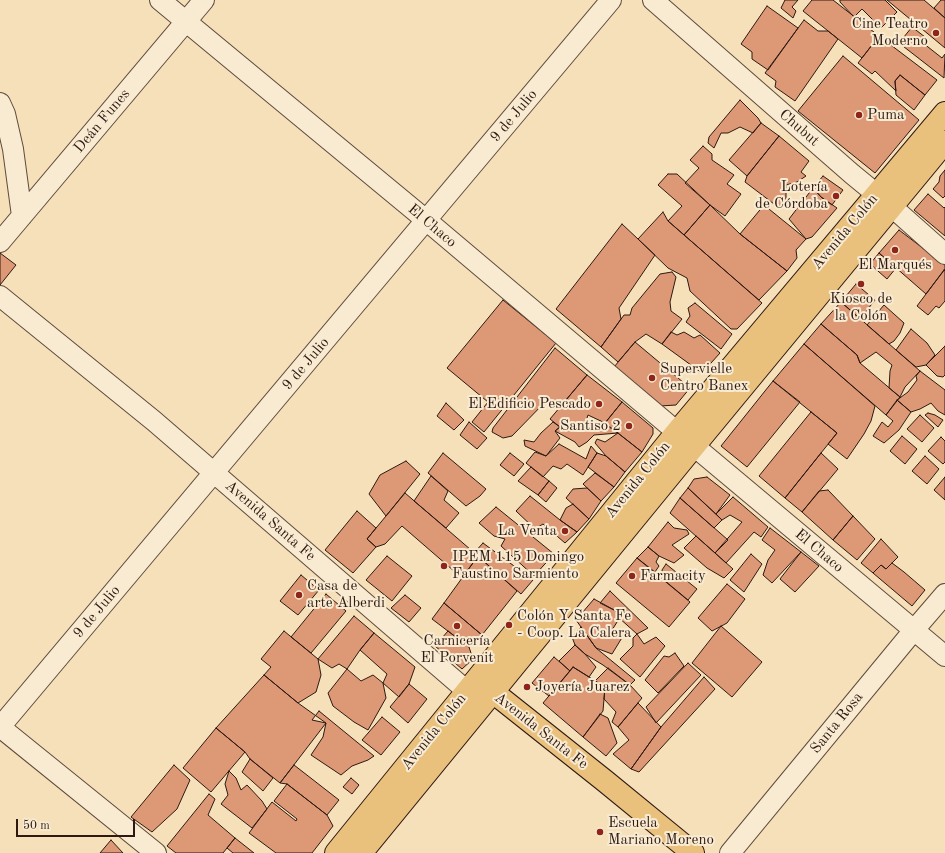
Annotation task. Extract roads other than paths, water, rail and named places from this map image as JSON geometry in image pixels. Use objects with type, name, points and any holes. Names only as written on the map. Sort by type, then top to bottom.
[{"type":"main road","name":"Avenida Colón","points":[[361,853],[694,446],[884,201],[945,113]]},
{"type":"main road","name":"Avenida Colón","points":[[336,853],[677,432],[884,201],[945,142]]},
{"type":"main road","name":"Avenida Santa Fe","points":[[467,691],[493,692],[693,853]]},
{"type":"street","name":"El Chaco","points":[[160,0],[426,220],[677,432]]},
{"type":"street","name":"Deán Funes","points":[[0,242],[204,0]]},
{"type":"street","name":"9 de Julio","points":[[0,727],[611,0]]},
{"type":"street","name":"Chubut","points":[[653,0],[945,254]]},
{"type":"street","points":[[0,103],[5,114],[13,149],[22,216]]},
{"type":"street","name":"Avenida Santa Fe","points":[[0,296],[154,421],[467,691]]},
{"type":"street","name":"El Chaco","points":[[694,446],[945,656]]},
{"type":"street","name":"Santa Rosa","points":[[730,853],[945,594]]},
{"type":"street","points":[[0,727],[156,853]]},
{"type":"place","name":"Cine Teatro Moderno","points":[[936,33]]},
{"type":"place","name":"Puma","points":[[859,115]]},
{"type":"place","name":"Lotería de Córdoba","points":[[836,196]]},
{"type":"place","name":"El Marqués","points":[[895,250]]},
{"type":"place","name":"Kiosco de la Colón","points":[[861,284]]},
{"type":"place","name":"Supervielle Centro Banex","points":[[652,378]]},
{"type":"place","name":"El Edificio Pescado","points":[[599,404]]},
{"type":"place","name":"Santiso 2","points":[[629,426]]},
{"type":"place","name":"La Venta","points":[[565,531]]},
{"type":"place","name":"IPEM 115 Domingo Faustino Sarmiento","points":[[444,566]]},
{"type":"place","name":"Farmacity","points":[[632,576]]},
{"type":"place","name":"Casa de arte Alberdi","points":[[299,595]]},
{"type":"place","name":"Colón Y Santa Fe - Coop. La Calera","points":[[509,625]]},
{"type":"place","name":"Carnicería El Porvenit","points":[[457,626]]},
{"type":"place","name":"Joyería Juarez","points":[[527,687]]},
{"type":"place","name":"Escuela Mariano Moreno","points":[[600,832]]}]
